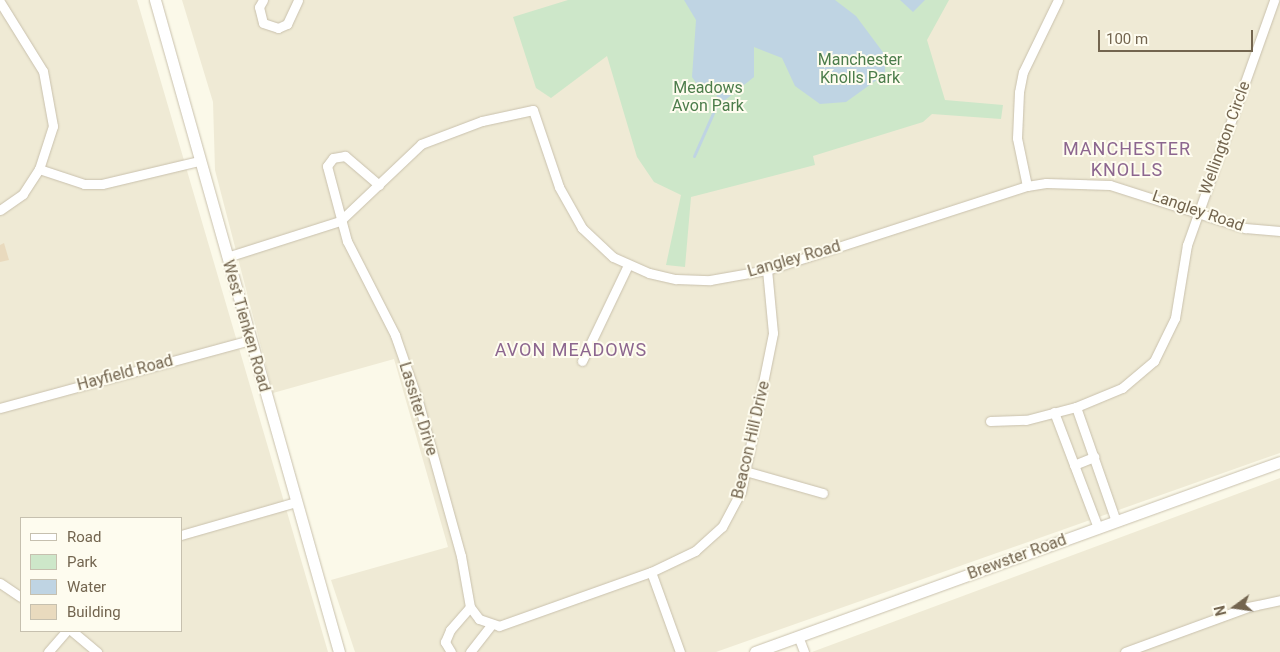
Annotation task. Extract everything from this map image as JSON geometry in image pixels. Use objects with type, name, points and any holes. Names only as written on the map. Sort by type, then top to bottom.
[{"type":"street","name":"West Tienken Road","points":[[155,0],[339,652]]},
{"type":"street","points":[[263,0],[260,8],[263,23],[278,28],[287,24],[298,0]]},
{"type":"street","points":[[1026,186],[1017,138],[1019,92],[1024,72],[1058,0]]},
{"type":"street","name":"Wellington Circle","points":[[990,420],[1026,420],[1076,407],[1122,388],[1154,361],[1175,318],[1180,274],[1198,213],[1274,0]]},
{"type":"street","points":[[0,2],[35,54],[48,87],[53,126],[39,169],[22,194],[0,210]]},
{"type":"street","name":"Langley Road","points":[[227,257],[340,221],[421,144],[482,121],[533,110],[572,213],[592,239],[628,265],[676,279],[710,280],[767,270],[1026,186],[1110,185],[1245,228],[1280,231]]},
{"type":"street","points":[[340,221],[327,166],[333,158],[345,156],[379,185]]},
{"type":"street","points":[[39,169],[84,184],[102,184],[199,161]]},
{"type":"street","name":"Lassiter Drive","points":[[340,221],[357,264],[395,335],[459,550],[470,607]]},
{"type":"street","points":[[582,361],[628,265]]},
{"type":"street","name":"Beacon Hill Drive","points":[[651,572],[695,551],[722,527],[741,492],[773,333],[767,270]]},
{"type":"street","name":"Hayfield Road","points":[[0,408],[250,340]]},
{"type":"street","points":[[1076,407],[1116,521]]},
{"type":"street","points":[[1054,412],[1098,528]]},
{"type":"street","points":[[1074,465],[1094,457]]},
{"type":"street","name":"Brewster Road","points":[[755,652],[1280,462]]},
{"type":"street","points":[[745,471],[823,493]]},
{"type":"street","points":[[182,535],[296,502]]},
{"type":"street","points":[[470,652],[491,625],[519,620],[651,572],[680,652]]},
{"type":"street","points":[[0,583],[20,596]]},
{"type":"street","points":[[1126,652],[1248,607],[1280,600]]},
{"type":"street","points":[[451,652],[445,642],[450,630],[470,607],[491,625]]},
{"type":"street","points":[[48,652],[65,632]]},
{"type":"street","points":[[73,632],[97,652]]},
{"type":"street","points":[[798,636],[804,652]]},
{"type":"shaded area","points":[[0,0],[137,0],[328,652],[0,652]]},
{"type":"shaded area","points":[[182,0],[1280,0],[1280,453],[716,652],[355,652],[331,580],[448,547],[394,359],[273,393],[215,170],[213,102]]},
{"type":"shaded area","points":[[1280,478],[1280,652],[812,652]]},
{"type":"green space","name":"Meadows Avon Park","points":[[568,0],[949,0],[927,40],[945,100],[1003,105],[1001,119],[932,114],[923,122],[813,156],[815,165],[691,197],[685,267],[666,265],[681,195],[654,182],[637,157],[607,56],[551,98],[536,88],[513,17]]},
{"type":"water","points":[[684,0],[835,0],[856,16],[885,55],[885,74],[846,102],[820,104],[795,86],[782,58],[754,47],[754,77],[719,105],[716,93],[699,87],[692,77],[696,20]]},
{"type":"water","points":[[900,0],[925,0],[913,12]]},
{"type":"building","points":[[4,243],[9,260],[0,262],[0,245]]},
{"type":"waterway","points":[[694,156],[717,104]]},
{"type":"district","name":"MANCHESTER KNOLLS","points":[[1127,160]]},
{"type":"district","name":"AVON MEADOWS","points":[[571,350]]},
{"type":"park label","name":"Manchester Knolls Park","points":[[860,69]]}]
